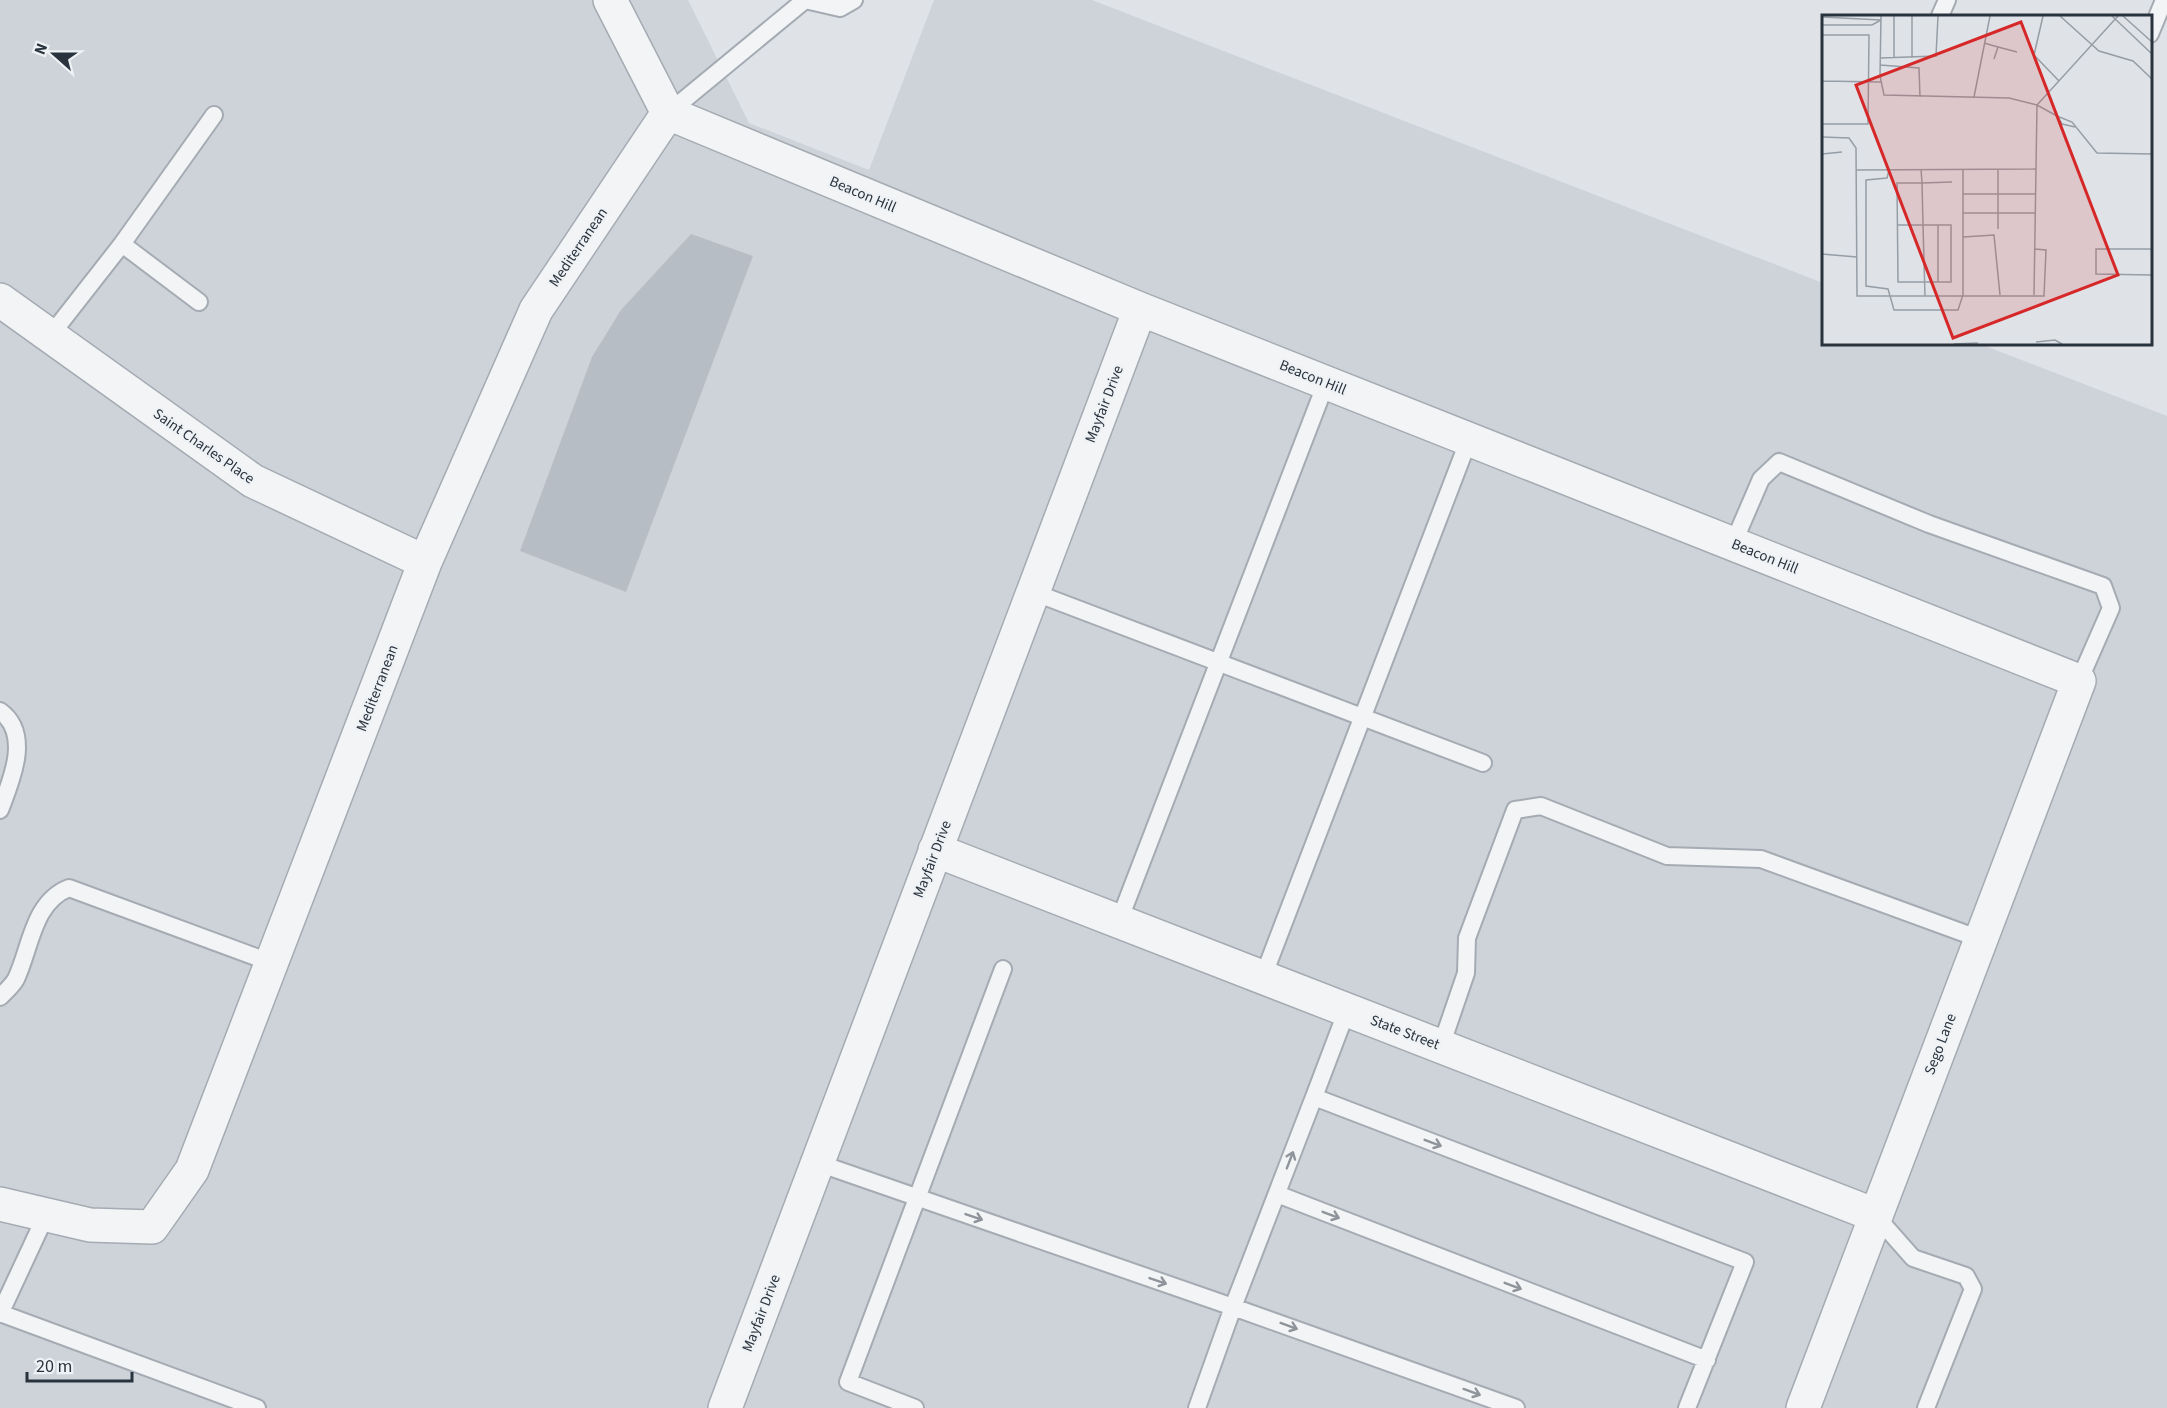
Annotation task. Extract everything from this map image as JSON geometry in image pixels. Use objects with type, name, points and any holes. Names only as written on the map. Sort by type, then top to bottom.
[{"type":"street","points":[[610,0],[668,113]]},
{"type":"street","name":"Beacon Hill","points":[[668,113],[1140,309],[2079,681]]},
{"type":"street","name":"Mediterranean","points":[[46,1215],[90,1225],[152,1227],[192,1170],[425,562],[536,310],[668,113]]},
{"type":"street","name":"Saint Charles Place","points":[[0,300],[253,481],[425,562]]},
{"type":"street","name":"Mayfair Drive","points":[[727,1408],[1140,309]]},
{"type":"street","name":"Sego Lane","points":[[1803,1408],[2079,681]]},
{"type":"street","name":"State Street","points":[[936,850],[1875,1215]]},
{"type":"street","points":[[0,1204],[46,1215]]},
{"type":"lane","points":[[668,113],[805,0],[840,8],[854,0]]},
{"type":"lane","points":[[1940,15],[1947,0]]},
{"type":"lane","points":[[2152,31],[2164,0]]},
{"type":"lane","points":[[50,336],[122,244],[214,114]]},
{"type":"lane","points":[[122,244],[199,302]]},
{"type":"lane","points":[[1119,921],[1326,383]]},
{"type":"lane","points":[[1263,977],[1469,439]]},
{"type":"lane","points":[[1733,544],[1761,479],[1779,462],[1929,524],[2103,586],[2111,608],[2079,681]]},
{"type":"lane","points":[[1033,592],[1483,763]]},
{"type":"lane","points":[[0,711],[15,732],[17,756],[0,810]]},
{"type":"lane","points":[[1441,1046],[1466,973],[1467,938],[1515,810],[1542,806],[1667,856],[1761,859],[1980,939]]},
{"type":"lane","points":[[0,998],[15,982],[45,904],[56,893],[69,888],[272,963]]},
{"type":"lane","points":[[915,1408],[848,1382],[1003,969]]},
{"type":"lane","points":[[1197,1408],[1233,1307],[1347,1010]]},
{"type":"lane","points":[[1314,1097],[1745,1262],[1687,1408]]},
{"type":"lane","points":[[818,1163],[1516,1408]]},
{"type":"lane","points":[[1276,1194],[1707,1360]]},
{"type":"lane","points":[[46,1215],[0,1313],[257,1408]]},
{"type":"lane","points":[[1875,1215],[1913,1258],[1966,1276],[1972,1289],[1926,1408]]},
{"type":"shaded area","points":[[0,0],[688,0],[749,123],[869,170],[934,0],[1092,0],[1822,283],[1822,345],[1983,345],[2167,416],[2167,1408],[0,1408]]},
{"type":"building","points":[[691,234],[753,256],[626,592],[520,551],[592,357],[621,310]]}]
